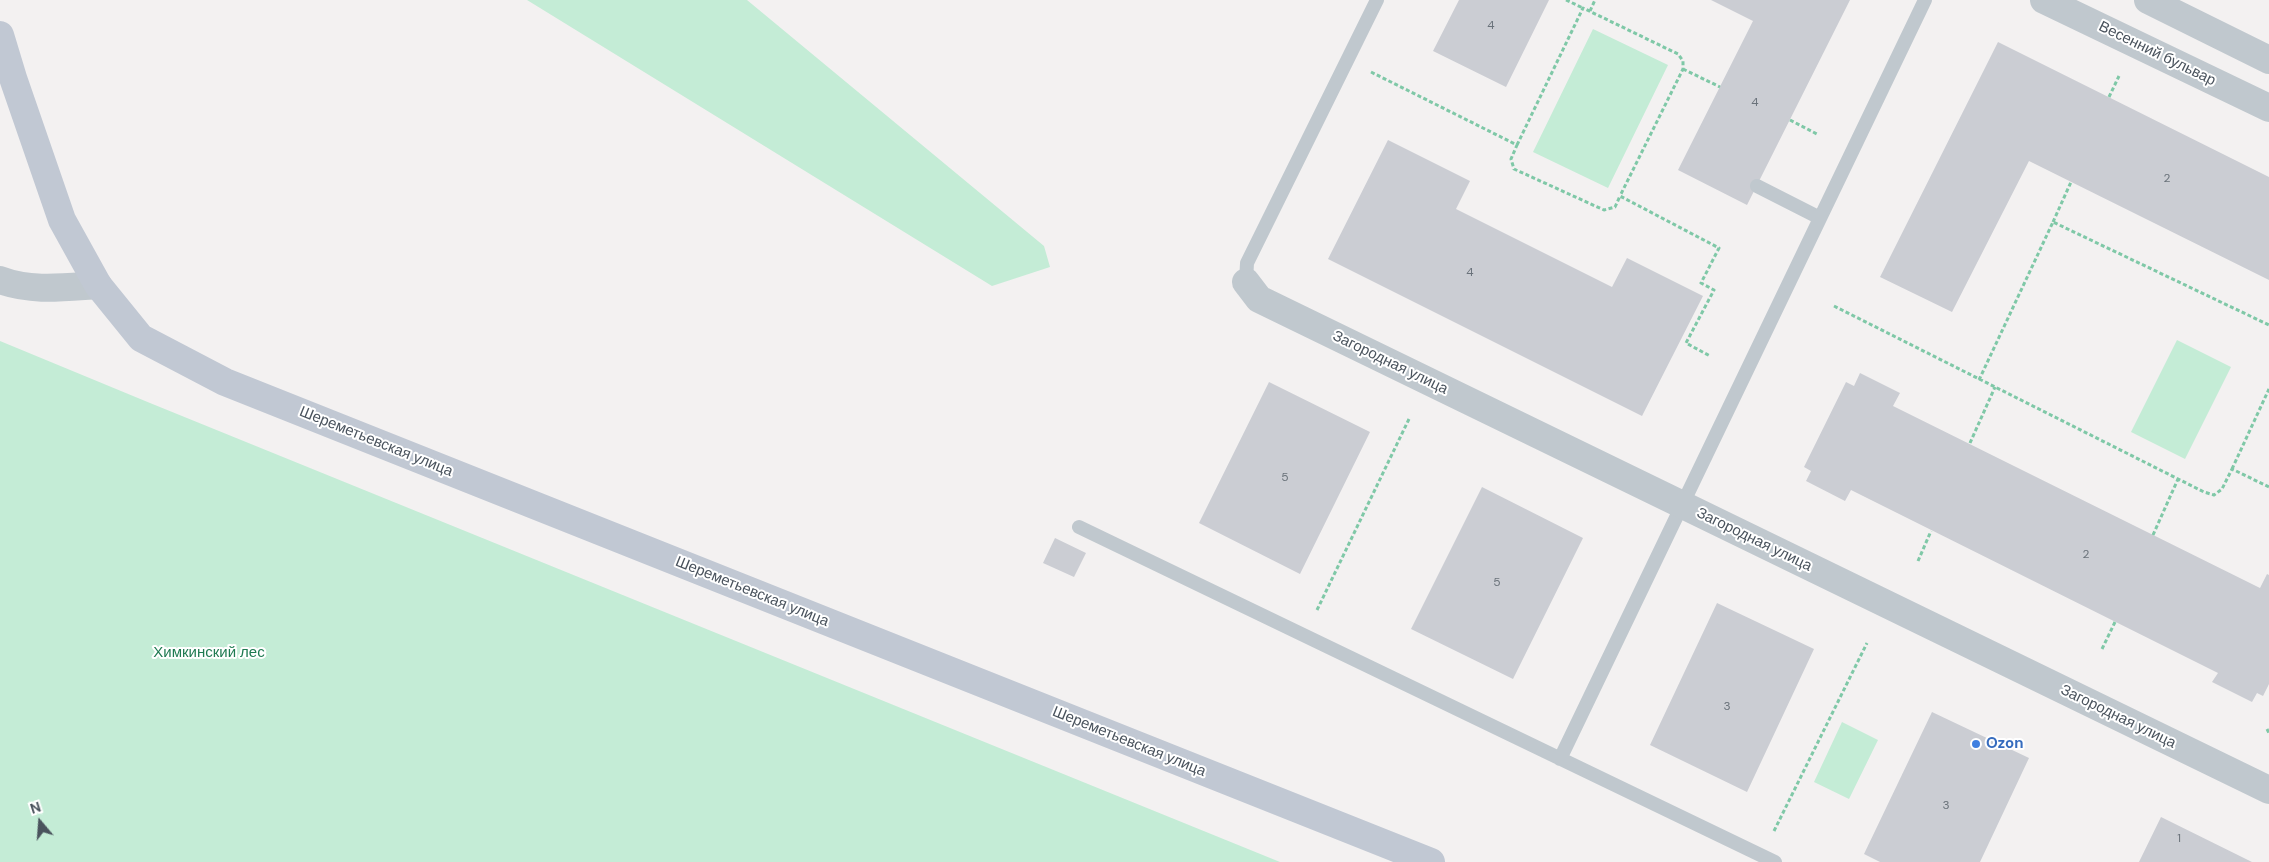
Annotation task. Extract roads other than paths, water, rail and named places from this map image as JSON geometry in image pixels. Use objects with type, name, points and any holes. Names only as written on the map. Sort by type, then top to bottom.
[{"type":"main road","name":"Шереметьевская улица","points":[[0,35],[62,220],[98,285],[141,338],[225,382],[1431,862]]},
{"type":"street","name":"Весенний бульвар","points":[[2044,0],[2269,108]]},
{"type":"street","points":[[2148,0],[2269,60]]},
{"type":"street","points":[[0,280],[10,284],[48,288],[98,285]]},
{"type":"street","name":"Загородная улица","points":[[1246,282],[1259,299],[2268,787]]},
{"type":"lane","points":[[1246,282],[1247,263],[1377,0]]},
{"type":"lane","points":[[1560,759],[1925,0]]},
{"type":"lane","points":[[1757,186],[1820,218]]},
{"type":"lane","points":[[1079,527],[1775,862]]},
{"type":"place","name":"Ozon","points":[[1976,744]]},
{"type":"park label","name":"Химкинский лес","points":[[209,653]]}]
